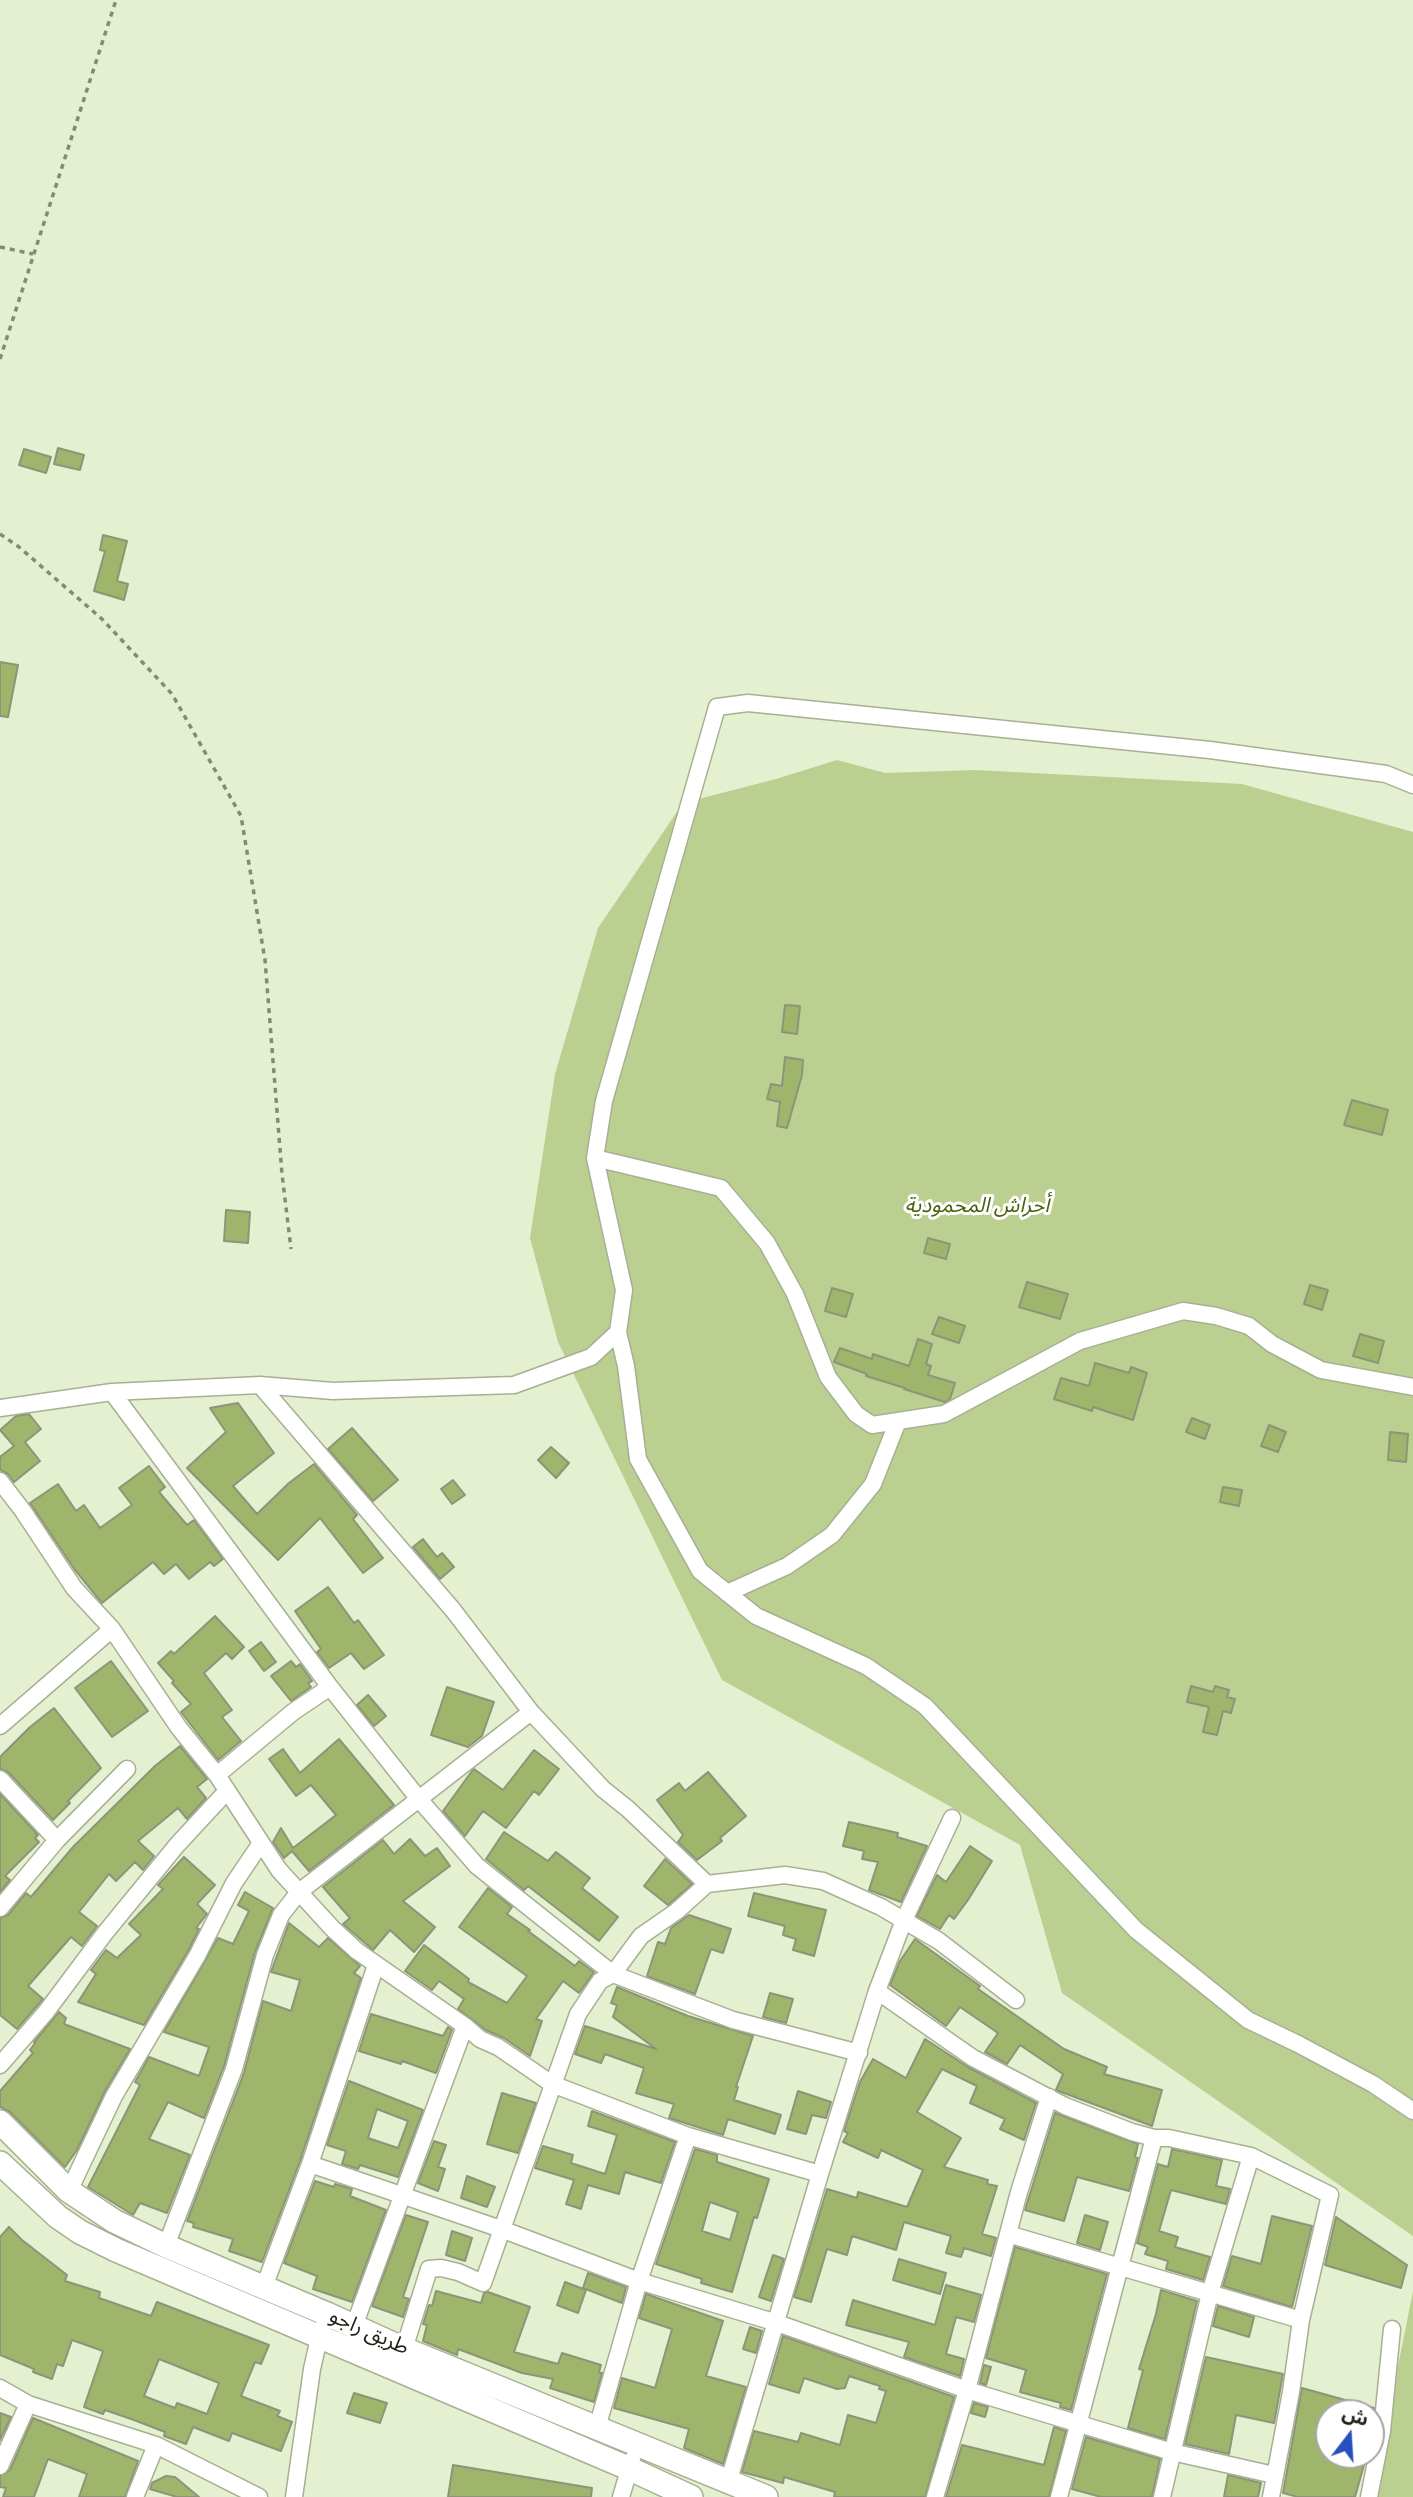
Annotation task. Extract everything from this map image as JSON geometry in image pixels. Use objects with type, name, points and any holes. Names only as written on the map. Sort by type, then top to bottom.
[{"type":"main road","name":"طريق راجو","points":[[0,2122],[69,2191],[114,2221],[404,2348],[766,2497]]},
{"type":"main road","name":"طريق راجو","points":[[0,2163],[58,2217],[116,2250],[691,2497]]},
{"type":"street","points":[[1413,785],[1385,774],[1210,750],[748,703],[718,706],[604,1101],[595,1158],[624,1290],[618,1332],[626,1366],[638,1459],[700,1571],[756,1616],[866,1666],[925,1706],[1136,1930],[1248,2020],[1363,2078],[1413,2111]]},
{"type":"street","points":[[595,1158],[721,1188],[767,1242],[795,1294],[828,1377],[856,1414],[872,1425],[944,1414],[1080,1341],[1184,1311],[1216,1316],[1250,1326],[1272,1344],[1321,1370],[1413,1387]]},
{"type":"street","points":[[0,1408],[113,1392],[260,1385],[333,1391],[514,1385],[591,1357],[618,1332]]},
{"type":"street","points":[[260,1385],[453,1611],[531,1712],[603,1789],[707,1884]]},
{"type":"street","points":[[113,1392],[331,1687],[418,1798],[477,1866],[613,1974],[733,2020],[859,2053]]},
{"type":"street","points":[[727,1593],[787,1566],[832,1535],[873,1484],[898,1421]]},
{"type":"street","points":[[0,1481],[74,1588],[112,1629],[179,1728],[217,1775],[279,1870],[331,1928],[376,1965],[480,2039],[552,2084],[688,2136],[820,2174]]},
{"type":"street","points":[[0,1726],[112,1629]]},
{"type":"street","points":[[217,1775],[293,1712],[331,1687]]},
{"type":"street","points":[[166,2246],[234,2069],[265,1955],[281,1915],[299,1892],[531,1712]]},
{"type":"street","points":[[0,1908],[57,1840],[127,1769]]},
{"type":"street","points":[[0,1779],[57,1840]]},
{"type":"street","points":[[0,2066],[177,1845],[227,1791]]},
{"type":"street","points":[[728,2483],[877,1991],[904,1920],[952,1818]]},
{"type":"street","points":[[69,2191],[114,2096],[197,1956],[234,1883],[261,1843]]},
{"type":"street","points":[[404,2348],[429,2269],[441,2267],[483,2283],[578,2014],[600,1981],[613,1974],[641,1936],[677,1911],[707,1884],[785,1875],[823,1881],[881,1907],[939,1941],[1016,2000]]},
{"type":"street","points":[[264,2287],[310,2164],[376,1965]]},
{"type":"street","points":[[877,1991],[973,2058],[1065,2106],[1154,2138],[1169,2137],[1251,2156],[1330,2194],[1301,2320],[1291,2392],[1271,2497]]},
{"type":"street","points":[[354,2326],[465,2026]]},
{"type":"street","points":[[935,2497],[1049,2097]]},
{"type":"street","points":[[597,2428],[639,2281],[688,2136]]},
{"type":"street","points":[[1059,2497],[1154,2138]]},
{"type":"street","points":[[1162,2497],[1210,2294],[1251,2156]]},
{"type":"street","points":[[310,2164],[501,2229],[639,2281],[777,2323],[967,2390],[1172,2452],[1274,2475]]},
{"type":"street","points":[[1008,2234],[1301,2320]]},
{"type":"street","points":[[294,2497],[318,2336],[327,2314]]},
{"type":"street","points":[[1369,2497],[1382,2431],[1392,2329]]},
{"type":"street","points":[[0,2388],[28,2404],[156,2445],[259,2497]]},
{"type":"street","points":[[0,2466],[28,2404]]},
{"type":"street","points":[[135,2497],[156,2445]]},
{"type":"street","points":[[621,2497],[628,2468],[639,2445]]},
{"type":"path","points":[[0,359],[116,0]]},
{"type":"path","points":[[0,247],[33,254]]},
{"type":"path","points":[[0,534],[19,547],[102,619],[172,694],[241,816],[265,960],[282,1174],[291,1250]]},
{"type":"green space","name":"أحراش المحمودية","points":[[837,760],[885,773],[976,770],[1242,784],[1413,832],[1413,2236],[1062,1993],[1020,1845],[722,1680],[558,1342],[530,1238],[555,1074],[598,928],[683,803]]},
{"type":"green space","points":[[1413,2291],[1413,2497],[1372,2497],[1378,2469],[1385,2469],[1385,2432]]},
{"type":"building","points":[[58,448],[84,455],[80,470],[54,464]]},
{"type":"building","points":[[24,449],[51,457],[46,473],[19,465]]},
{"type":"building","points":[[103,535],[127,541],[117,581],[128,584],[124,600],[94,591],[105,551],[100,550]]},
{"type":"building","points":[[0,662],[18,665],[8,717],[0,716]]},
{"type":"building","points":[[785,1005],[800,1006],[797,1034],[782,1032]]},
{"type":"building","points":[[785,1057],[803,1060],[802,1075],[787,1128],[777,1126],[780,1102],[767,1099],[771,1084],[782,1086]]},
{"type":"building","points":[[1352,1100],[1388,1110],[1382,1135],[1344,1125]]},
{"type":"building","points":[[226,1210],[250,1212],[248,1243],[224,1241]]},
{"type":"building","points":[[928,1238],[950,1244],[946,1259],[924,1253]]},
{"type":"building","points":[[1027,1282],[1068,1294],[1060,1319],[1019,1307]]},
{"type":"building","points":[[1310,1285],[1328,1290],[1322,1310],[1304,1304]]},
{"type":"building","points":[[832,1288],[853,1294],[846,1317],[825,1311]]},
{"type":"building","points":[[939,1317],[965,1326],[959,1343],[932,1334]]},
{"type":"building","points":[[1360,1334],[1384,1341],[1378,1363],[1353,1356]]},
{"type":"building","points":[[918,1339],[932,1344],[926,1364],[931,1366],[928,1375],[955,1383],[950,1399],[945,1402],[866,1376],[867,1374],[834,1362],[840,1348],[872,1359],[873,1354],[909,1366]]},
{"type":"building","points":[[1095,1363],[1129,1373],[1131,1367],[1147,1373],[1133,1420],[1093,1407],[1092,1411],[1054,1399],[1061,1378],[1089,1386]]},
{"type":"building","points":[[238,1403],[274,1453],[233,1486],[257,1514],[289,1483],[314,1464],[357,1515],[353,1519],[383,1558],[363,1573],[320,1518],[278,1560],[187,1468],[226,1432],[210,1408]]},
{"type":"building","points":[[29,1414],[41,1429],[25,1442],[40,1461],[14,1482],[8,1474],[0,1470],[0,1457],[14,1446],[0,1430],[16,1416]]},
{"type":"building","points":[[1192,1418],[1210,1425],[1205,1439],[1186,1432]]},
{"type":"building","points":[[1269,1425],[1286,1432],[1278,1452],[1261,1446]]},
{"type":"building","points":[[352,1428],[398,1480],[373,1501],[328,1449]]},
{"type":"building","points":[[1390,1432],[1408,1434],[1406,1462],[1388,1460]]},
{"type":"building","points":[[551,1447],[569,1463],[556,1478],[538,1460]]},
{"type":"building","points":[[149,1466],[165,1487],[159,1492],[187,1525],[194,1520],[223,1559],[214,1566],[210,1562],[189,1579],[176,1564],[164,1574],[153,1562],[102,1603],[75,1570],[30,1503],[58,1484],[76,1511],[84,1505],[100,1528],[132,1505],[119,1488]]},
{"type":"building","points":[[453,1480],[465,1495],[452,1504],[441,1489]]},
{"type":"building","points":[[1223,1487],[1242,1490],[1239,1506],[1220,1502]]},
{"type":"building","points":[[423,1539],[437,1557],[442,1553],[454,1567],[440,1579],[413,1547]]},
{"type":"building","points":[[328,1587],[354,1623],[358,1620],[384,1655],[364,1669],[351,1653],[329,1668],[317,1652],[321,1649],[295,1611]]},
{"type":"building","points":[[215,1616],[244,1647],[232,1659],[226,1653],[204,1673],[232,1710],[222,1717],[241,1741],[218,1760],[181,1712],[191,1704],[158,1663],[171,1651],[174,1654]]},
{"type":"building","points":[[261,1642],[276,1662],[264,1671],[249,1651]]},
{"type":"building","points":[[111,1661],[148,1711],[112,1737],[75,1688]]},
{"type":"building","points":[[291,1661],[296,1667],[300,1664],[312,1681],[308,1683],[311,1687],[291,1701],[271,1676]]},
{"type":"building","points":[[1191,1686],[1213,1692],[1215,1686],[1229,1690],[1227,1697],[1235,1699],[1231,1713],[1223,1711],[1217,1735],[1203,1732],[1209,1707],[1187,1702]]},
{"type":"building","points":[[447,1687],[494,1702],[482,1736],[468,1747],[431,1735]]},
{"type":"building","points":[[368,1695],[386,1716],[374,1726],[357,1705]]},
{"type":"building","points":[[54,1708],[101,1768],[53,1820],[8,1772],[0,1769],[0,1757]]},
{"type":"building","points":[[339,1739],[394,1805],[309,1871],[292,1851],[284,1858],[273,1842],[281,1828],[293,1848],[336,1815],[311,1785],[296,1796],[269,1759],[283,1749],[300,1773]]},
{"type":"building","points":[[180,1746],[207,1779],[197,1787],[206,1798],[187,1819],[178,1808],[138,1841],[154,1856],[143,1870],[135,1862],[116,1881],[109,1874],[79,1912],[97,1926],[82,1946],[71,1937],[28,1986],[43,1999],[17,2029],[0,2015],[0,1918],[8,1915],[26,1893],[31,1897],[73,1847],[155,1766]]},
{"type":"building","points":[[534,1750],[559,1769],[539,1795],[534,1791],[506,1828],[483,1811],[465,1836],[443,1811],[472,1771],[474,1769],[503,1790]]},
{"type":"building","points":[[708,1772],[746,1816],[720,1838],[722,1841],[697,1860],[678,1842],[683,1835],[657,1800],[679,1783],[685,1791]]},
{"type":"building","points":[[0,1794],[38,1835],[35,1838],[39,1842],[5,1876],[10,1880],[0,1892]]},
{"type":"building","points":[[849,1822],[898,1833],[897,1837],[927,1846],[901,1902],[869,1890],[878,1862],[862,1859],[864,1851],[843,1846]]},
{"type":"building","points":[[504,1832],[548,1861],[556,1852],[590,1878],[582,1888],[618,1917],[599,1941],[528,1886],[524,1890],[486,1859]]},
{"type":"building","points":[[410,1839],[425,1856],[437,1848],[450,1866],[403,1901],[435,1927],[414,1952],[390,1930],[373,1950],[343,1924],[350,1918],[323,1887],[383,1840],[394,1854]]},
{"type":"building","points":[[970,1846],[992,1861],[954,1919],[949,1915],[940,1929],[917,1916],[937,1875],[946,1882]]},
{"type":"building","points":[[184,1857],[215,1885],[197,1904],[207,1914],[196,1928],[199,1929],[188,1951],[144,2025],[78,2002],[96,1974],[91,1970],[106,1950],[117,1958],[141,1935],[129,1924],[163,1889],[158,1885]]},
{"type":"building","points":[[665,1859],[692,1884],[668,1905],[644,1886]]},
{"type":"building","points":[[488,1888],[512,1907],[507,1914],[530,1930],[528,1931],[575,1966],[579,1961],[594,1972],[579,1993],[563,1981],[536,2019],[542,2021],[530,2056],[504,2038],[486,2030],[458,2009],[464,1999],[439,1981],[432,1990],[405,1971],[424,1945],[469,1979],[468,1982],[507,2003],[527,1976],[459,1927]]},
{"type":"building","points":[[245,1892],[273,1908],[255,1952],[224,2066],[204,2118],[168,2102],[149,2139],[190,2155],[167,2213],[140,2203],[133,2215],[88,2187],[140,2085],[135,2082],[149,2057],[199,2076],[209,2047],[164,2032],[218,1938],[233,1944],[249,1911],[238,1905]]},
{"type":"building","points":[[754,1893],[826,1910],[814,1956],[793,1950],[796,1939],[783,1935],[785,1926],[748,1916]]},
{"type":"building","points":[[689,1915],[731,1929],[723,1953],[711,1949],[695,1994],[647,1976],[658,1942],[665,1944],[671,1928]]},
{"type":"building","points":[[289,1923],[319,1947],[328,1938],[360,1966],[354,1973],[361,1978],[300,2161],[262,2262],[229,2251],[233,2239],[193,2227],[194,2223],[187,2221],[244,2073],[263,2001],[291,2011],[300,1980],[271,1972]]},
{"type":"building","points":[[915,1939],[980,1986],[978,1989],[1064,2049],[1107,2067],[1104,2074],[1162,2090],[1152,2126],[1056,2090],[1063,2074],[1020,2045],[1007,2064],[985,2052],[998,2033],[960,2007],[946,2026],[890,1985],[900,1961]]},
{"type":"building","points":[[617,1987],[688,2016],[753,2036],[734,2100],[781,2115],[775,2134],[728,2119],[723,2135],[669,2118],[674,2104],[636,2093],[644,2068],[605,2054],[601,2063],[575,2054],[585,2026],[656,2049],[613,2017],[617,2005],[611,2003]]},
{"type":"building","points":[[770,1993],[793,1999],[786,2023],[763,2017]]},
{"type":"building","points":[[59,2012],[66,2018],[64,2024],[130,2049],[105,2091],[77,2150],[65,2167],[10,2112],[0,2107],[0,2091],[33,2053],[30,2050],[34,2042]]},
{"type":"building","points":[[371,2014],[443,2036],[448,2027],[452,2030],[436,2073],[402,2061],[401,2064],[359,2051]]},
{"type":"building","points":[[925,2039],[968,2067],[1036,2103],[1024,2140],[1000,2129],[1005,2119],[970,2103],[977,2086],[942,2069],[917,2112],[961,2138],[944,2167],[988,2180],[987,2184],[997,2186],[982,2234],[996,2238],[991,2256],[964,2248],[961,2257],[946,2253],[951,2236],[904,2222],[896,2250],[852,2236],[847,2255],[827,2249],[811,2302],[794,2297],[827,2189],[857,2198],[858,2192],[907,2207],[923,2170],[881,2150],[878,2158],[843,2142],[848,2133],[844,2131],[860,2082],[873,2059],[906,2078]]},
{"type":"building","points":[[349,2081],[423,2110],[398,2177],[360,2165],[358,2169],[342,2164],[346,2151],[327,2145]],"holes":[[[377,2109],[408,2121],[398,2148],[368,2138]]]},
{"type":"building","points":[[798,2091],[831,2102],[826,2118],[812,2115],[806,2134],[787,2129]]},
{"type":"building","points":[[502,2093],[536,2103],[518,2153],[487,2144]]},
{"type":"building","points":[[592,2111],[675,2142],[661,2183],[625,2172],[619,2194],[588,2185],[581,2209],[566,2204],[574,2180],[535,2168],[543,2146],[573,2155],[571,2163],[605,2174],[617,2135],[588,2126]]},
{"type":"building","points":[[1055,2113],[1138,2144],[1135,2157],[1138,2158],[1129,2191],[1077,2177],[1064,2221],[1025,2210]]},
{"type":"building","points":[[434,2141],[446,2145],[438,2167],[445,2169],[438,2191],[418,2183]]},
{"type":"building","points":[[695,2149],[717,2155],[717,2162],[769,2179],[757,2218],[754,2217],[732,2292],[701,2283],[702,2279],[656,2264]],"holes":[[[710,2202],[738,2212],[730,2240],[702,2231]]]},
{"type":"building","points":[[1172,2149],[1222,2160],[1216,2186],[1230,2189],[1226,2204],[1171,2190],[1159,2231],[1178,2237],[1175,2247],[1210,2257],[1203,2280],[1166,2269],[1168,2261],[1145,2254],[1148,2247],[1137,2243],[1158,2164],[1168,2167]]},
{"type":"building","points":[[467,2176],[495,2187],[487,2207],[461,2198]]},
{"type":"building","points":[[315,2181],[352,2189],[350,2196],[386,2210],[352,2302],[313,2289],[317,2276],[284,2263]]},
{"type":"building","points":[[406,2215],[428,2222],[403,2297],[409,2299],[403,2317],[372,2306]]},
{"type":"building","points":[[1085,2215],[1108,2222],[1100,2250],[1077,2243]]},
{"type":"building","points":[[1272,2216],[1312,2226],[1292,2307],[1223,2286],[1232,2256],[1261,2264]]},
{"type":"building","points":[[1336,2217],[1407,2265],[1401,2288],[1325,2265]]},
{"type":"building","points":[[9,2227],[67,2275],[65,2281],[100,2292],[99,2298],[151,2316],[157,2302],[269,2345],[261,2364],[255,2362],[241,2396],[280,2411],[277,2416],[292,2422],[281,2451],[232,2433],[229,2441],[193,2427],[186,2444],[134,2420],[105,2410],[103,2414],[84,2407],[103,2351],[72,2340],[63,2366],[57,2364],[52,2379],[0,2355],[0,2237]],"holes":[[[159,2359],[219,2383],[207,2414],[177,2403],[175,2408],[144,2396]]]},
{"type":"building","points":[[452,2231],[472,2238],[465,2261],[446,2255]]},
{"type":"building","points":[[1015,2247],[1107,2274],[1071,2410],[1060,2407],[1061,2403],[1020,2392],[1026,2370],[986,2358]]},
{"type":"building","points":[[773,2255],[784,2259],[771,2301],[759,2297]]},
{"type":"building","points":[[899,2259],[946,2273],[940,2294],[893,2280]]},
{"type":"building","points":[[588,2273],[626,2287],[622,2303],[583,2288]]},
{"type":"building","points":[[565,2282],[586,2290],[578,2313],[557,2305]]},
{"type":"building","points":[[946,2285],[981,2295],[974,2322],[956,2317],[946,2354],[964,2359],[960,2376],[904,2357],[909,2342],[846,2325],[853,2300],[935,2325]]},
{"type":"building","points":[[1161,2290],[1197,2301],[1165,2439],[1128,2428],[1143,2370],[1139,2369]]},
{"type":"building","points":[[436,2291],[481,2303],[484,2293],[488,2292],[530,2307],[514,2352],[558,2364],[562,2353],[601,2365],[599,2372],[602,2373],[594,2402],[550,2388],[553,2379],[522,2373],[458,2349],[457,2355],[423,2341],[427,2325],[423,2324]]},
{"type":"building","points":[[646,2294],[723,2321],[706,2376],[746,2387],[723,2464],[684,2448],[689,2429],[614,2408],[622,2378],[655,2388],[672,2329],[639,2318]]},
{"type":"building","points":[[1218,2306],[1254,2317],[1249,2337],[1213,2326]]},
{"type":"building","points":[[750,2327],[762,2331],[756,2353],[743,2349]]},
{"type":"building","points":[[783,2336],[954,2397],[925,2497],[834,2497],[835,2492],[784,2477],[783,2483],[742,2472],[754,2431],[798,2442],[801,2433],[840,2445],[848,2415],[876,2423],[886,2391],[879,2389],[880,2386],[849,2376],[845,2388],[837,2389],[804,2378],[799,2393],[769,2384]]},
{"type":"building","points":[[1206,2357],[1283,2374],[1274,2423],[1236,2415],[1229,2454],[1185,2444]]},
{"type":"building","points":[[984,2365],[991,2367],[986,2385],[980,2383]]},
{"type":"building","points":[[1302,2388],[1342,2399],[1315,2399],[1315,2469],[1363,2469],[1355,2497],[1298,2497],[1283,2493]]},
{"type":"building","points":[[354,2393],[387,2403],[380,2423],[347,2413]]},
{"type":"building","points":[[974,2403],[988,2407],[985,2417],[971,2413]]},
{"type":"building","points":[[0,2413],[11,2417],[0,2440]]},
{"type":"building","points":[[33,2418],[138,2461],[125,2497],[79,2497],[87,2474],[48,2459],[34,2497],[3,2497],[6,2488],[0,2487],[0,2476],[10,2470]]},
{"type":"building","points":[[1054,2427],[1066,2431],[1049,2497],[946,2497],[962,2445],[1044,2465]]},
{"type":"building","points":[[1086,2437],[1160,2459],[1152,2497],[1101,2497],[1072,2489]]},
{"type":"building","points":[[453,2465],[592,2488],[591,2497],[448,2497]]},
{"type":"building","points":[[1228,2475],[1261,2483],[1258,2497],[1224,2497]]},
{"type":"building","points":[[166,2476],[175,2477],[199,2497],[177,2497],[150,2489],[152,2483]]}]
